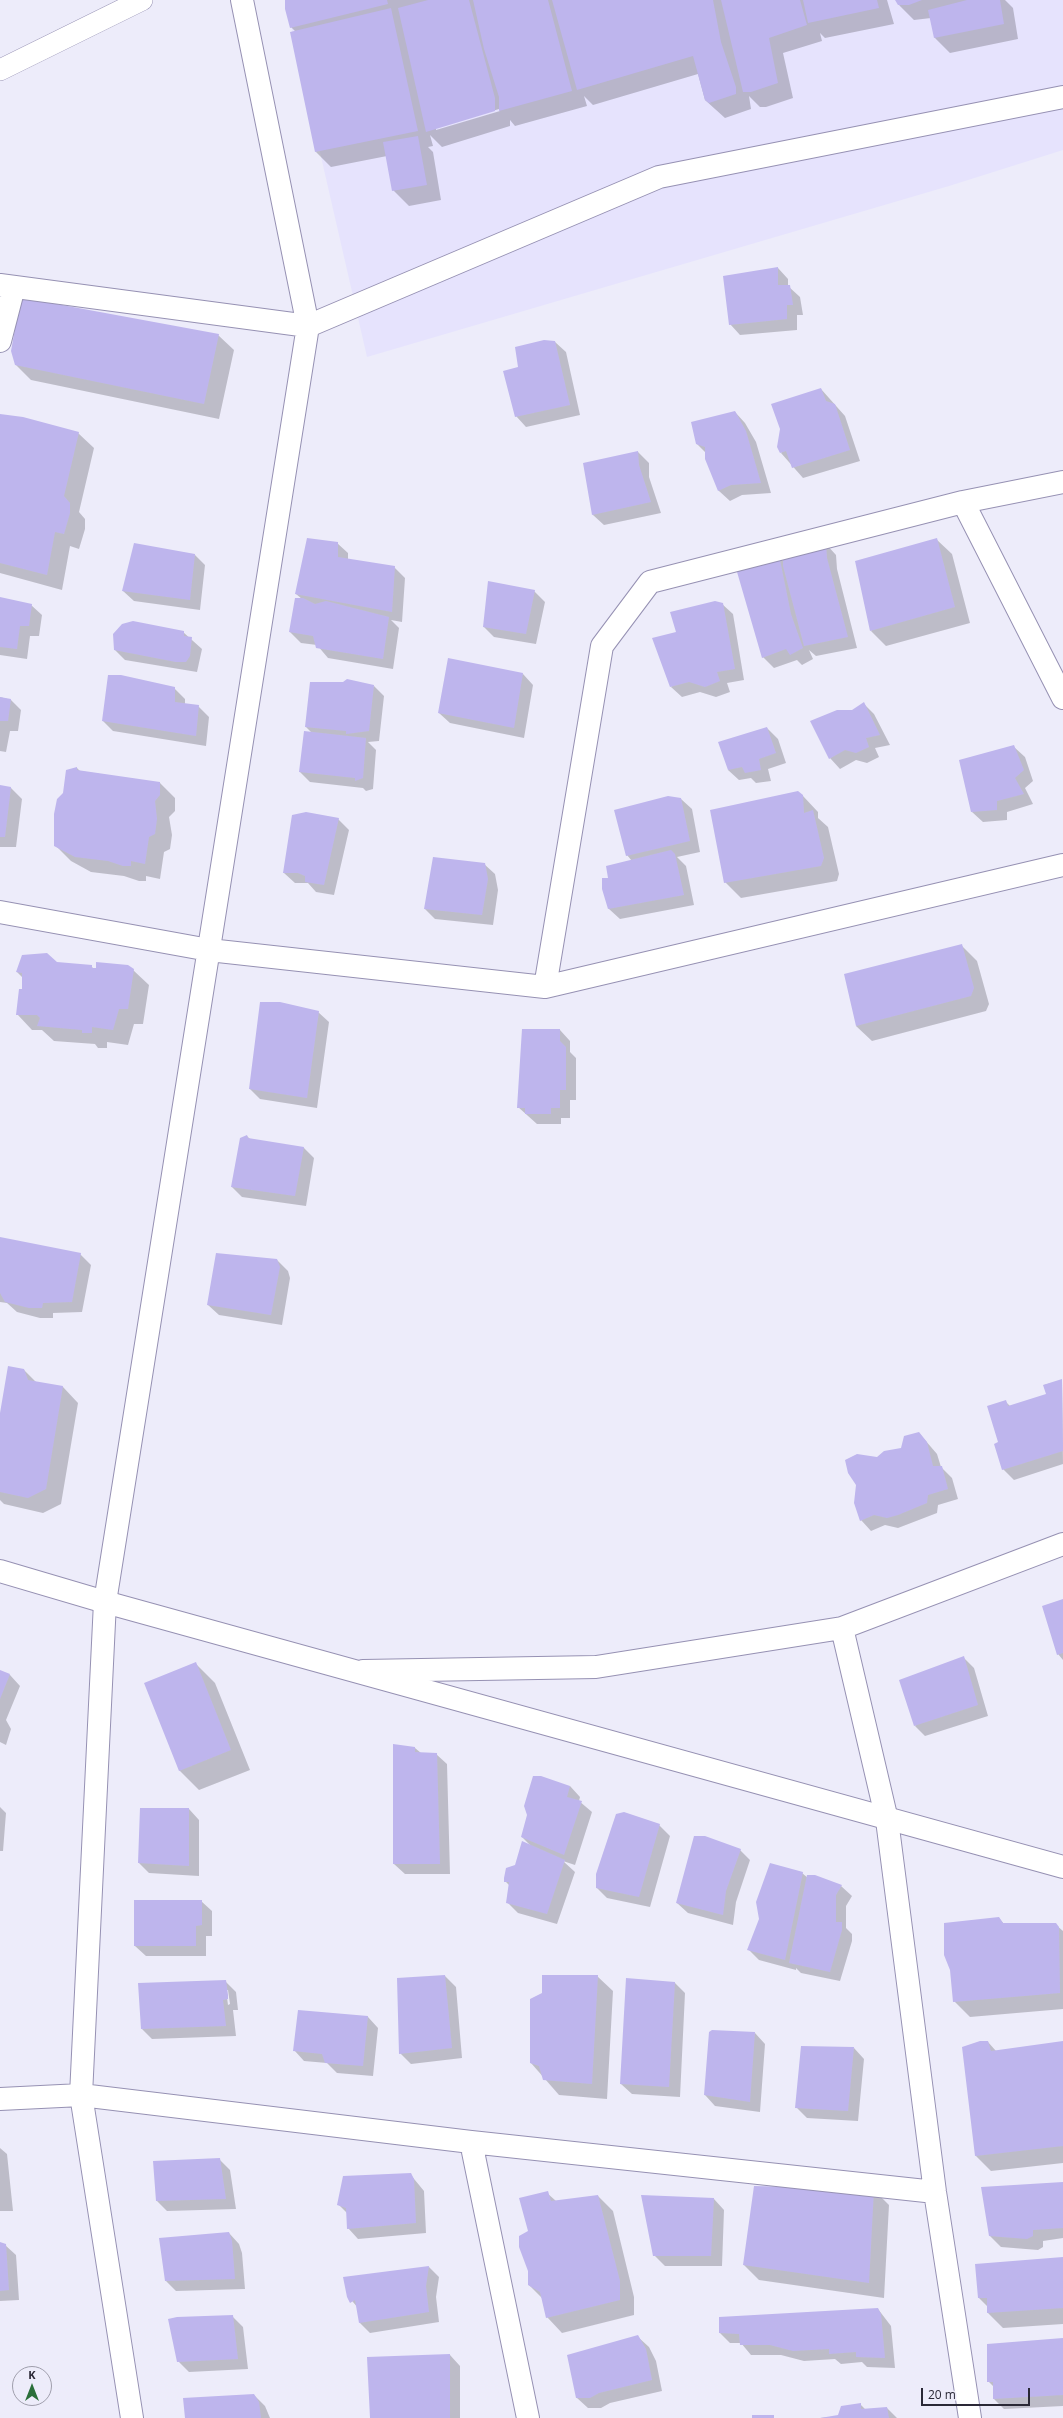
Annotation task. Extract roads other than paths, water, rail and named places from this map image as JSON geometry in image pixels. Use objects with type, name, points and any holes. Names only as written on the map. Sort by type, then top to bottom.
[{"type":"street","points":[[132,2418],[81,2096],[105,1602],[308,326],[242,0]]},
{"type":"street","points":[[0,341],[7,286],[308,326],[659,177],[1063,97]]},
{"type":"street","points":[[545,987],[602,646],[650,582],[963,502],[1063,482]]},
{"type":"street","points":[[963,502],[1063,698]]},
{"type":"street","points":[[0,912],[209,950],[545,987],[1063,865]]},
{"type":"street","points":[[352,1671],[596,1667],[842,1628],[1063,1544]]},
{"type":"street","points":[[0,1571],[105,1602],[887,1820],[1063,1867]]},
{"type":"street","points":[[842,1628],[887,1820],[935,2192],[970,2418]]},
{"type":"street","points":[[0,2099],[81,2096],[471,2142],[935,2192]]},
{"type":"street","points":[[471,2142],[528,2418]]},
{"type":"lane","points":[[0,70],[142,0]]}]
